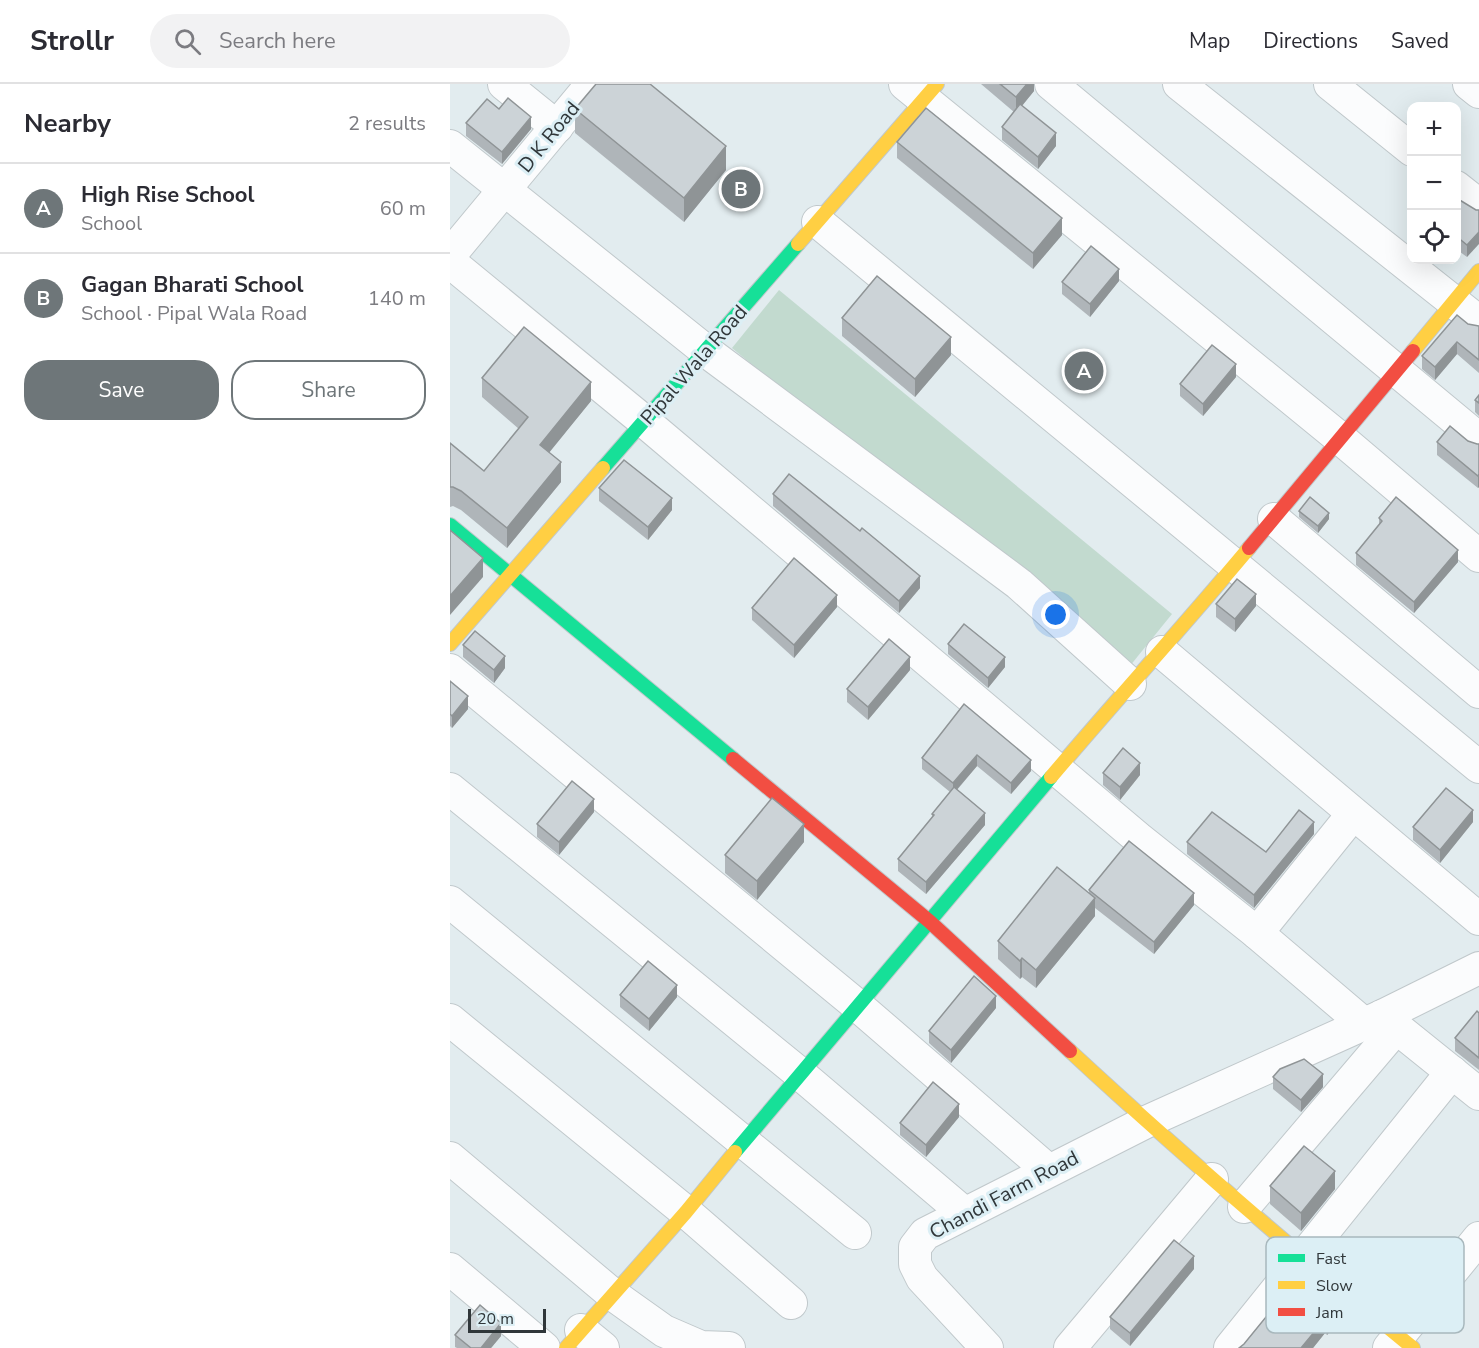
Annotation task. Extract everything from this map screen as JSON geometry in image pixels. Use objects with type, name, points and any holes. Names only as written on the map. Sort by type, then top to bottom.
[{"type":"street","points":[[504,84],[557,127]]},
{"type":"street","name":"D K Road","points":[[450,255],[592,84]]},
{"type":"street","points":[[1051,84],[1479,439]]},
{"type":"street","points":[[1179,84],[1479,322]]},
{"type":"street","points":[[1330,84],[1407,146]]},
{"type":"street","points":[[1469,84],[1479,92]]},
{"type":"street","points":[[922,89],[1479,556]]},
{"type":"street","name":"Pipal Wala Road","points":[[450,644],[511,577],[818,222],[922,89]]},
{"type":"street","points":[[450,146],[706,351],[1019,584],[1130,684]]},
{"type":"street","points":[[1461,191],[1479,205]]},
{"type":"street","points":[[818,222],[1479,767]]},
{"type":"street","points":[[450,262],[645,422],[1058,771],[1257,933],[1452,1072],[1479,1094]]},
{"type":"street","points":[[583,1342],[612,1294],[686,1212],[799,1073],[1130,684],[1162,652],[1399,371],[1479,271]]},
{"type":"street","points":[[1274,519],[1479,692]]},
{"type":"street","points":[[450,525],[929,921],[1146,1122],[1279,1237]]},
{"type":"street","points":[[1162,652],[1479,918]]},
{"type":"street","points":[[450,670],[858,1006],[1048,1170]]},
{"type":"street","points":[[450,789],[799,1073],[964,1214]]},
{"type":"street","points":[[1257,933],[1353,814]]},
{"type":"street","points":[[450,902],[855,1233]]},
{"type":"street","name":"Chandi Farm Road","points":[[987,1348],[922,1278],[915,1264],[915,1246],[925,1234],[1146,1122],[1381,1022],[1479,968]]},
{"type":"street","points":[[450,1020],[686,1212],[791,1304]]},
{"type":"street","points":[[1244,1207],[1381,1022]]},
{"type":"street","points":[[1321,1237],[1452,1072]]},
{"type":"street","points":[[450,1158],[612,1294],[664,1330],[701,1347],[729,1348]]},
{"type":"street","points":[[1070,1348],[1212,1179]]},
{"type":"street","points":[[1464,1258],[1479,1238]]},
{"type":"street","points":[[450,1269],[544,1348]]},
{"type":"street","points":[[1230,1348],[1266,1305]]},
{"type":"street","points":[[1388,1333],[1400,1344]]},
{"type":"green space","points":[[779,290],[1172,614],[1125,672],[732,348]]},
{"type":"building","points":[[596,84],[650,84],[726,146],[684,198],[575,109]]},
{"type":"building","points":[[1000,84],[1027,84],[1016,97]]},
{"type":"building","points":[[508,98],[531,117],[502,152],[466,123],[487,99],[499,109]]},
{"type":"building","points":[[1020,104],[1056,133],[1038,157],[1002,127]]},
{"type":"building","points":[[926,108],[1062,218],[1033,253],[897,142]]},
{"type":"building","points":[[1461,201],[1479,210],[1479,232],[1467,245],[1461,240]]},
{"type":"building","points":[[1091,246],[1119,269],[1090,304],[1062,282]]},
{"type":"building","points":[[877,276],[951,337],[915,379],[842,318]]},
{"type":"building","points":[[1457,315],[1468,324],[1479,326],[1479,360],[1457,342],[1435,367],[1422,356]]},
{"type":"building","points":[[524,327],[591,382],[540,445],[561,462],[507,528],[461,491],[450,487],[450,443],[484,471],[528,417],[482,378]]},
{"type":"building","points":[[1212,345],[1236,364],[1203,404],[1180,384]]},
{"type":"building","points":[[1450,426],[1468,441],[1479,444],[1478,476],[1437,442]]},
{"type":"building","points":[[624,460],[672,498],[648,527],[599,488]]},
{"type":"building","points":[[789,474],[860,531],[862,528],[920,576],[899,601],[773,494]]},
{"type":"building","points":[[1310,497],[1329,513],[1318,526],[1299,511]]},
{"type":"building","points":[[1396,497],[1458,550],[1414,602],[1356,553],[1382,521],[1379,518]]},
{"type":"building","points":[[450,530],[483,558],[450,596]]},
{"type":"building","points":[[794,558],[837,595],[794,645],[752,608]]},
{"type":"building","points":[[1237,579],[1256,594],[1235,619],[1216,604]]},
{"type":"building","points":[[964,624],[1005,657],[988,678],[948,644]]},
{"type":"building","points":[[475,631],[505,656],[494,670],[463,645]]},
{"type":"building","points":[[889,639],[910,657],[868,707],[847,689]]},
{"type":"building","points":[[450,681],[468,696],[452,716],[450,714]]},
{"type":"building","points":[[964,704],[1031,760],[1011,783],[977,755],[953,783],[922,758]]},
{"type":"building","points":[[1123,748],[1140,763],[1120,787],[1103,773]]},
{"type":"building","points":[[572,781],[594,799],[559,842],[537,824]]},
{"type":"building","points":[[954,787],[985,813],[926,882],[898,859]]},
{"type":"building","points":[[1446,788],[1473,810],[1440,850],[1413,827]]},
{"type":"building","points":[[772,798],[804,824],[757,881],[725,855]]},
{"type":"building","points":[[1299,810],[1314,822],[1254,895],[1187,842],[1212,812],[1266,852]]},
{"type":"building","points":[[1129,841],[1194,893],[1154,942],[1089,890]]},
{"type":"building","points":[[1057,867],[1095,898],[1036,970],[1022,958],[1020,961],[998,941]]},
{"type":"building","points":[[648,961],[677,985],[649,1019],[620,995]]},
{"type":"building","points":[[974,976],[996,996],[951,1050],[929,1031]]},
{"type":"building","points":[[1477,1011],[1479,1013],[1479,1058],[1455,1038]]},
{"type":"building","points":[[1304,1059],[1323,1074],[1301,1100],[1273,1077],[1280,1069]]},
{"type":"building","points":[[933,1082],[959,1104],[926,1145],[900,1123]]},
{"type":"building","points":[[1304,1146],[1335,1171],[1301,1213],[1270,1186]]},
{"type":"building","points":[[1174,1240],[1194,1256],[1130,1333],[1110,1317]]},
{"type":"building","points":[[480,1305],[501,1323],[481,1348],[471,1348],[455,1335]]},
{"type":"building","points":[[1266,1317],[1266,1333],[1313,1333],[1301,1348],[1239,1348]]},
{"type":"traffic: fast","points":[[603,468],[798,244]]},
{"type":"traffic: fast","points":[[450,525],[733,759]]},
{"type":"traffic: fast","points":[[735,1152],[1051,777]]},
{"type":"traffic: slow","points":[[798,244],[937,84]]},
{"type":"traffic: slow","points":[[1413,351],[1479,271]]},
{"type":"traffic: slow","points":[[450,644],[603,468]]},
{"type":"traffic: slow","points":[[1051,777],[1249,548]]},
{"type":"traffic: slow","points":[[1070,1051],[1280,1237]]},
{"type":"traffic: slow","points":[[566,1348],[686,1212],[735,1152]]},
{"type":"traffic: slow","points":[[1395,1333],[1413,1348]]},
{"type":"traffic: jam","points":[[1249,548],[1413,351]]},
{"type":"traffic: jam","points":[[733,759],[929,921],[1070,1051]]},
{"type":"place","name":"Gagan Bharati School","points":[[741,189]]},
{"type":"place","name":"High Rise School","points":[[1084,371]]}]
